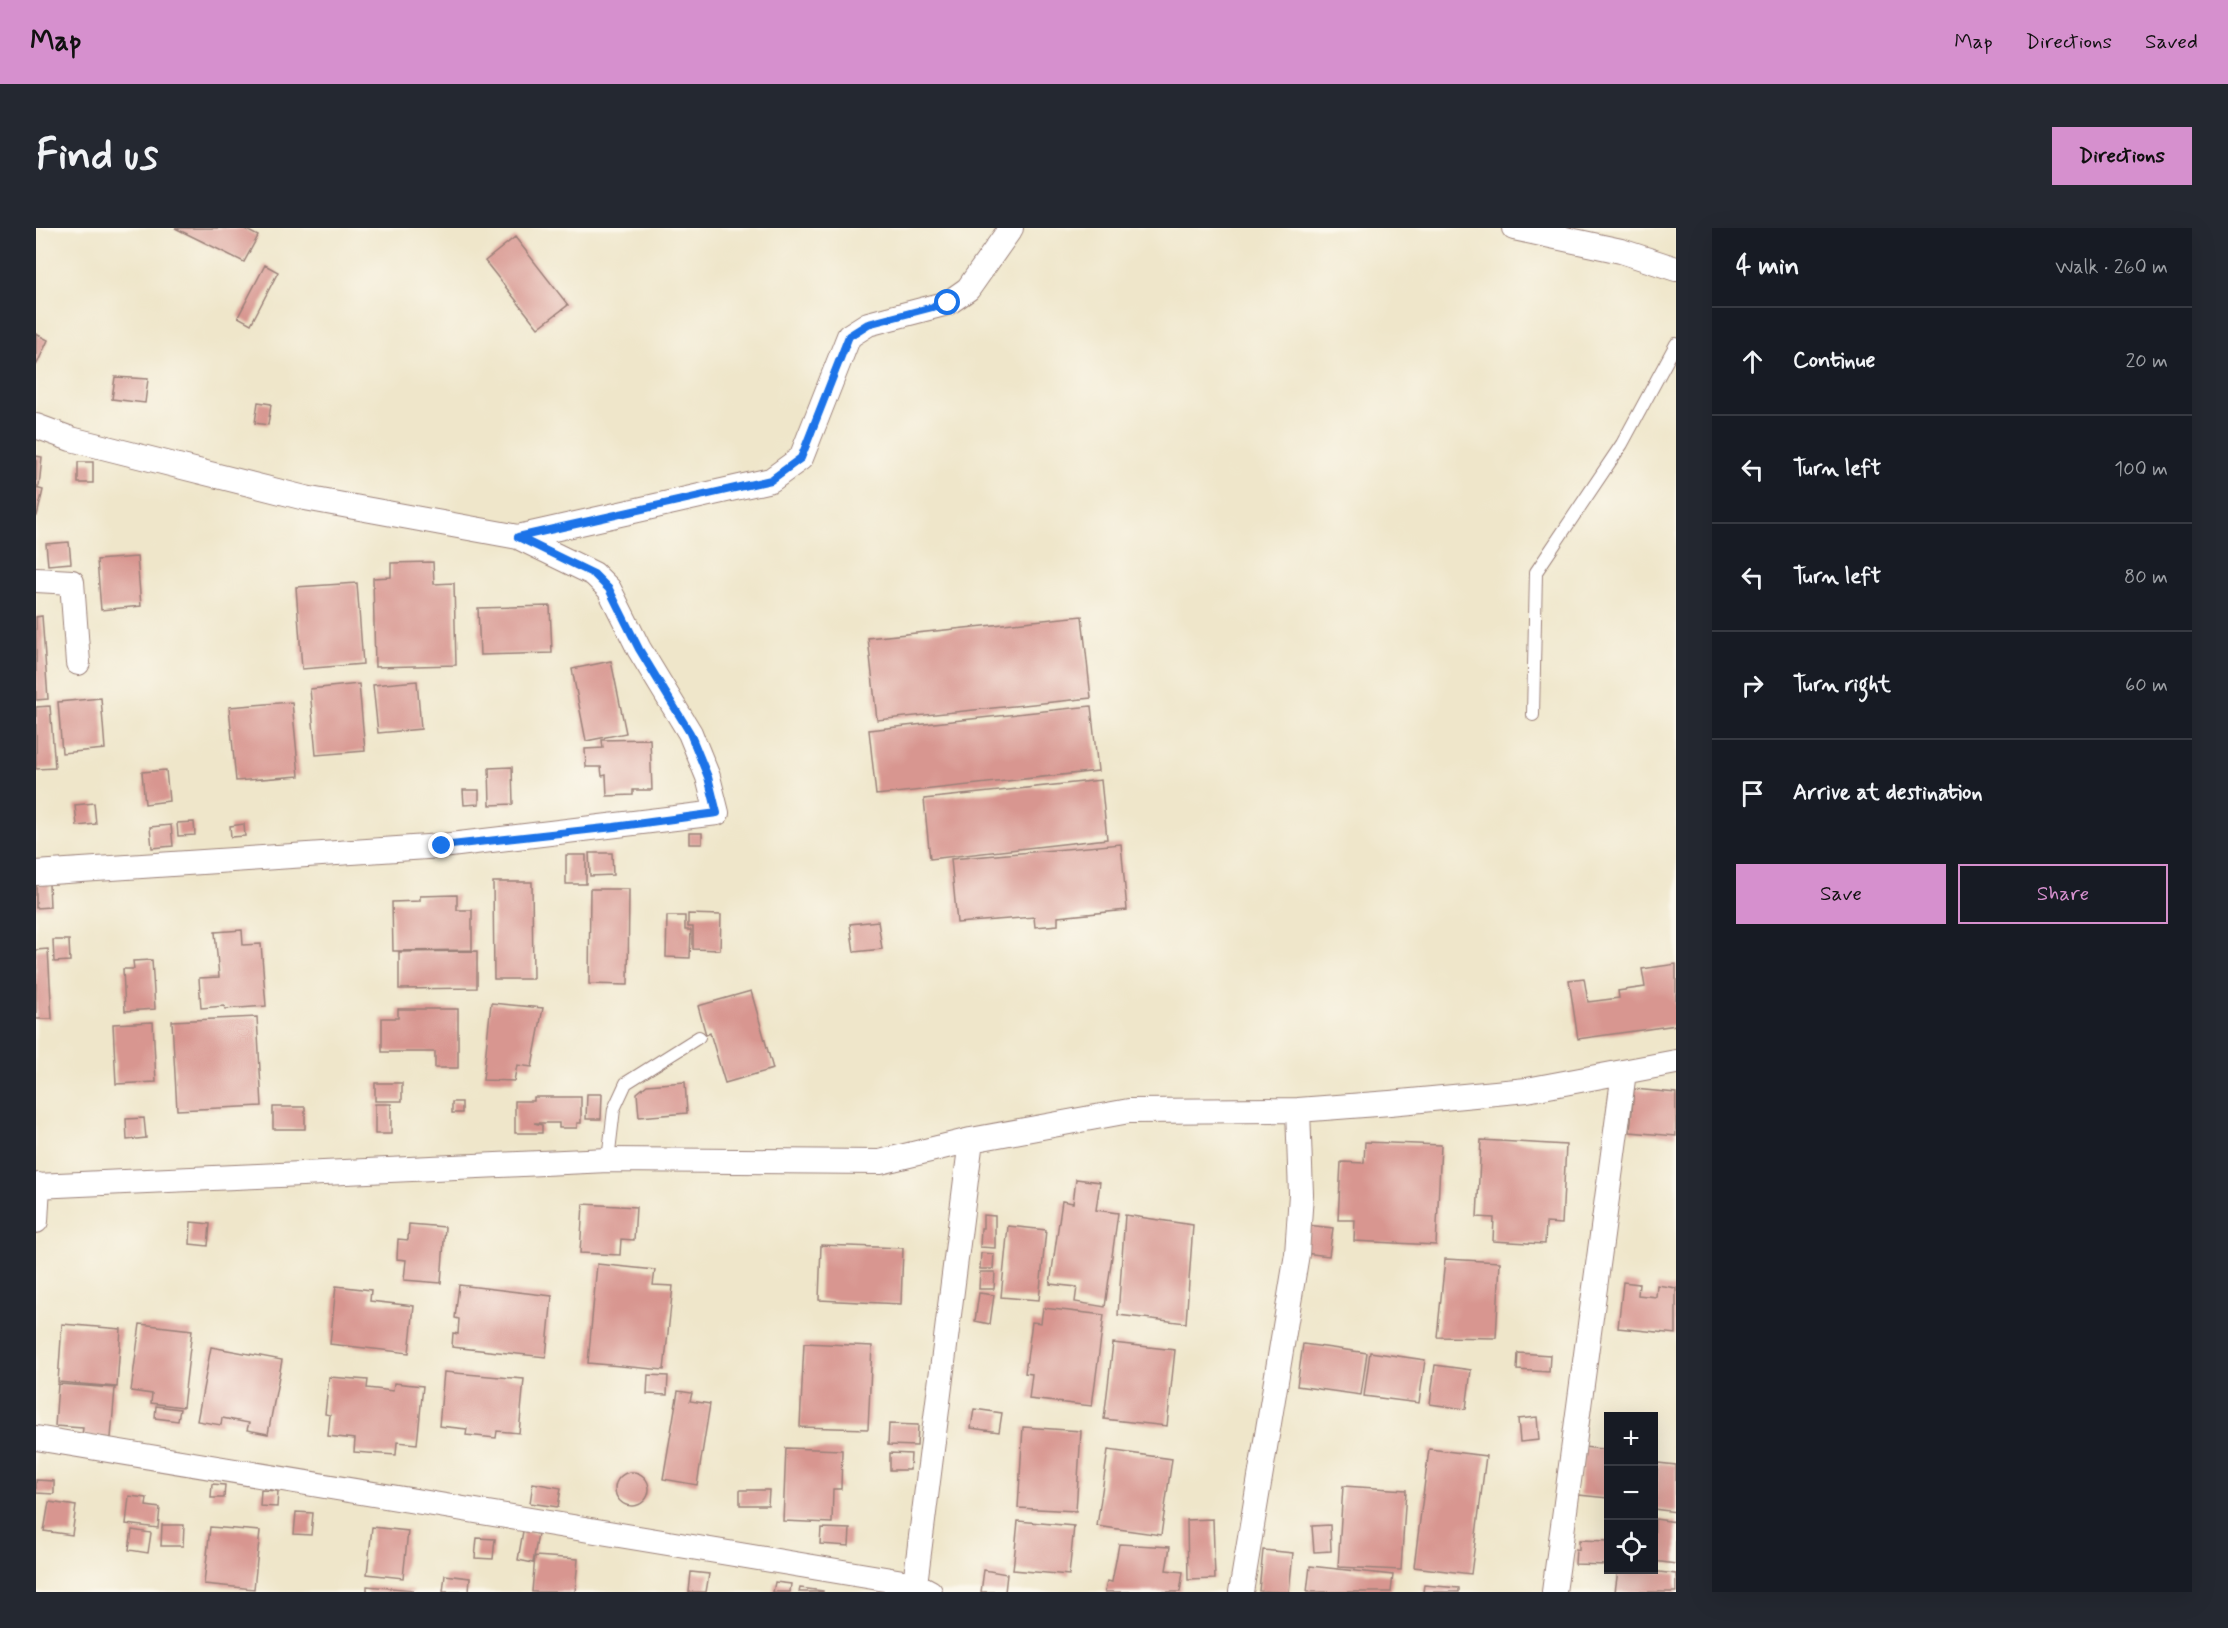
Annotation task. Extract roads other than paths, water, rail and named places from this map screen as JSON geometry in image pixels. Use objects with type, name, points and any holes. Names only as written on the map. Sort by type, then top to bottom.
[{"type":"street","points":[[518,537],[771,480],[801,458],[849,336],[868,324],[948,303],[968,289],[1011,228]]},
{"type":"street","points":[[1514,228],[1621,251],[1676,268]]},
{"type":"street","points":[[36,426],[71,439],[304,498],[518,537],[594,574],[609,589],[639,649],[690,733],[708,777],[717,813],[442,846],[36,873]]},
{"type":"street","points":[[36,580],[72,582],[78,663]]},
{"type":"street","points":[[36,1221],[37,1185],[608,1160],[880,1162],[971,1140],[1129,1111],[1298,1110],[1527,1090],[1676,1062]]},
{"type":"street","points":[[1554,1592],[1624,1072]]},
{"type":"street","points":[[1242,1592],[1297,1254],[1301,1194],[1298,1110]]},
{"type":"street","points":[[36,1438],[920,1589],[971,1140]]},
{"type":"lane","points":[[1533,715],[1536,572],[1622,444],[1676,344]]},
{"type":"lane","points":[[608,1160],[614,1109],[626,1083],[699,1037]]}]
